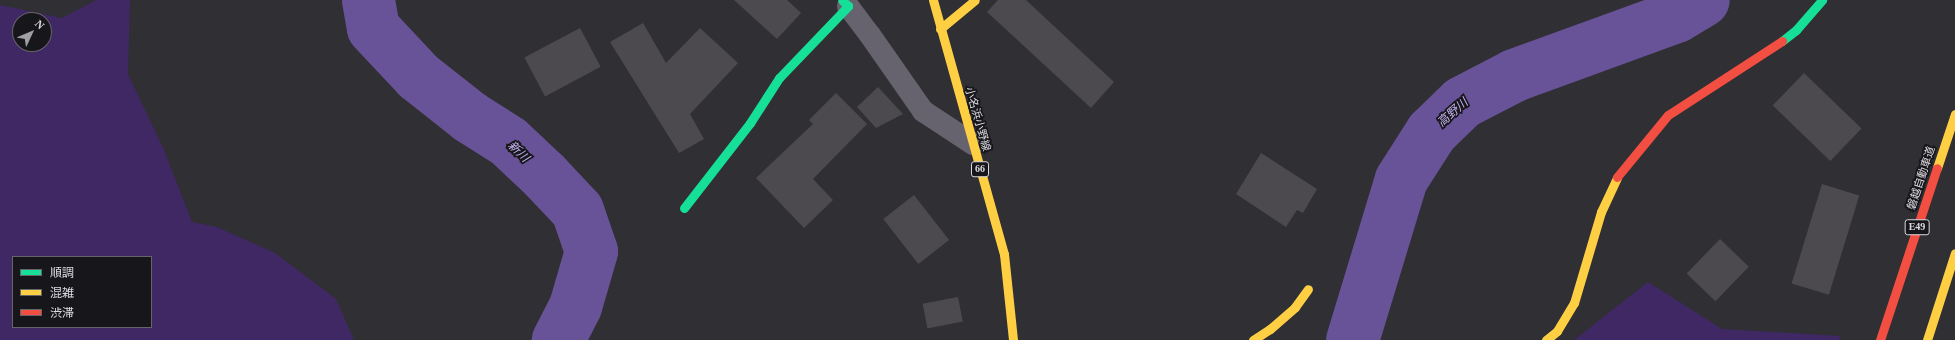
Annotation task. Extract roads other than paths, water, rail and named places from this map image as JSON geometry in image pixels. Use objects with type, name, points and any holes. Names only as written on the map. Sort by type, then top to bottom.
[{"type":"main road","name":"小名浜小野線","points":[[933,0],[1004,254],[1013,340]]},
{"type":"main road","points":[[940,29],[975,0]]},
{"type":"main road","points":[[1546,340],[1557,331],[1574,303],[1601,212],[1616,178],[1668,115],[1769,51],[1796,30],[1822,0]]},
{"type":"main road","points":[[684,208],[750,123],[779,78],[845,3]]},
{"type":"main road","name":"磐越自動車道","points":[[1880,340],[1955,114]]},
{"type":"main road","points":[[1927,340],[1955,253]]},
{"type":"main road","points":[[1253,340],[1270,329],[1294,308],[1308,289]]},
{"type":"street","points":[[845,3],[870,35],[923,111],[973,144]]},
{"type":"waterway","name":"新川","points":[[368,0],[373,28],[418,76],[470,117],[508,141],[544,175],[577,210],[591,251],[575,306],[558,340]]},
{"type":"waterway","name":"高野川","points":[[1352,340],[1401,179],[1431,132],[1462,102],[1514,75],[1676,16],[1703,0]]}]
